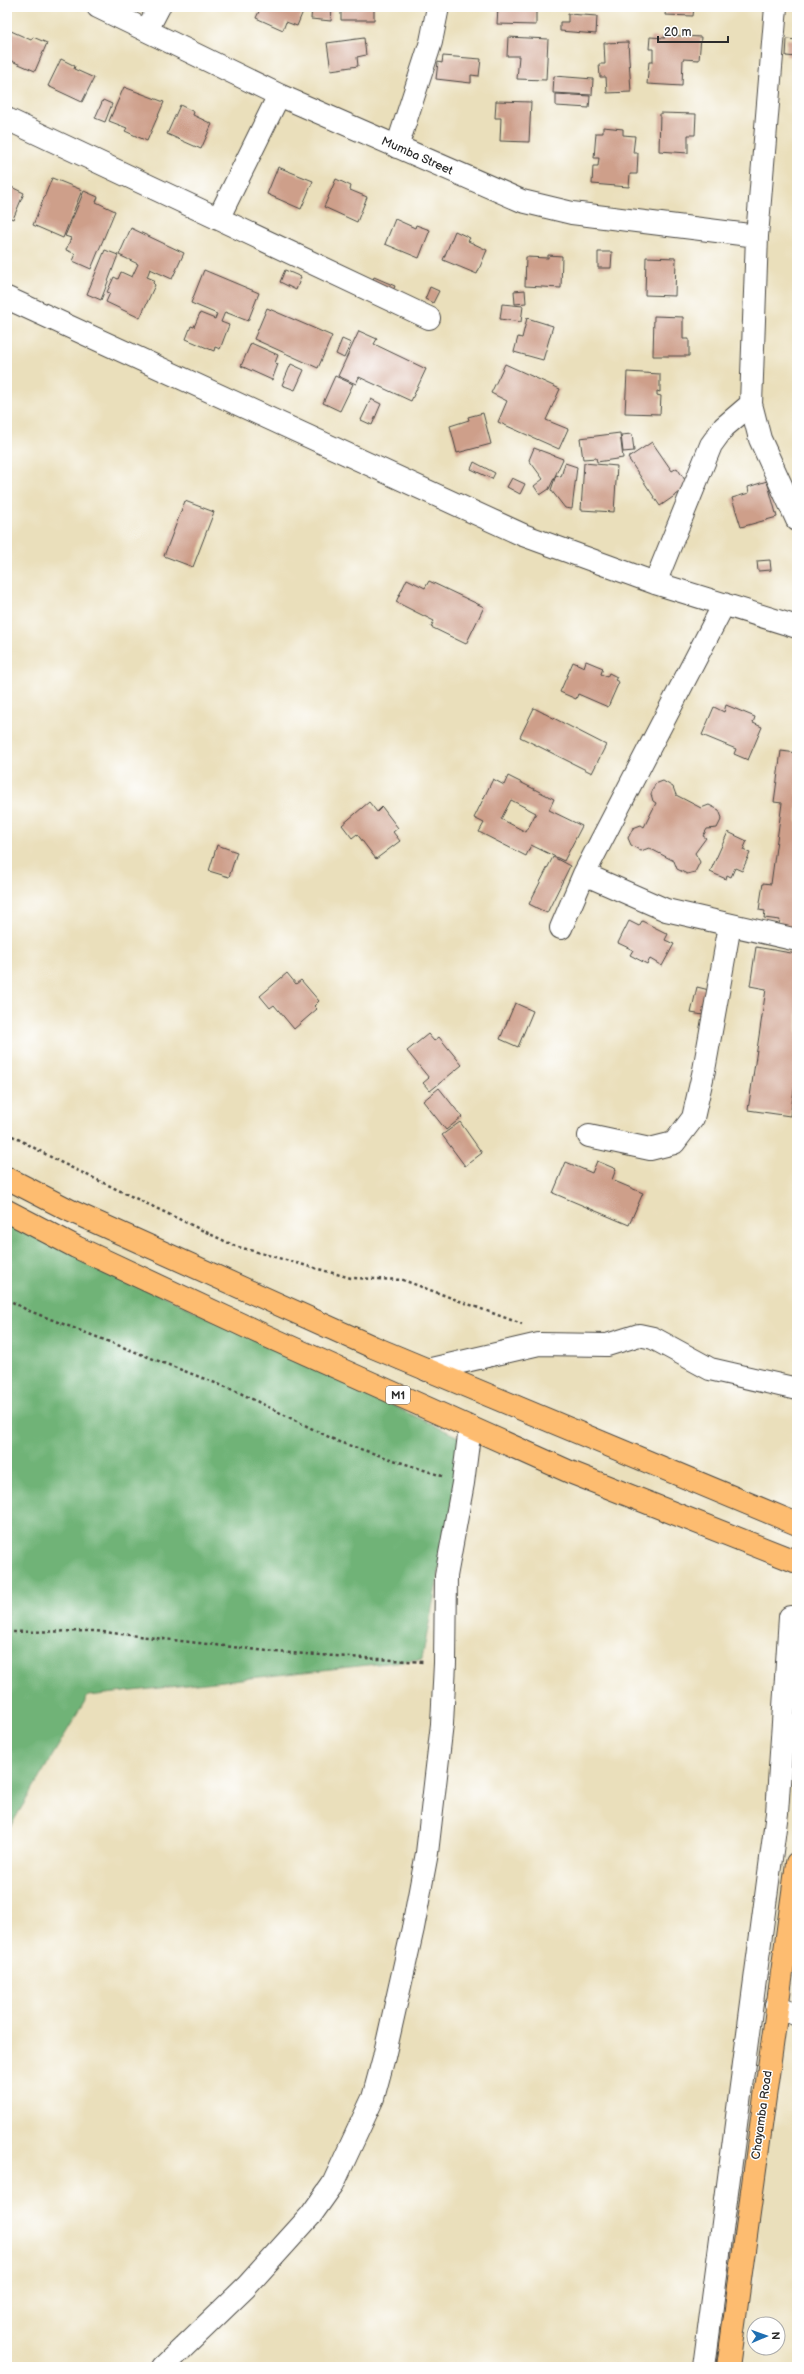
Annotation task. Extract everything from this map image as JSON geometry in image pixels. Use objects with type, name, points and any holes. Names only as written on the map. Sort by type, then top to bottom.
[{"type":"main road","points":[[7,1178],[71,1211],[427,1370],[797,1524]]},
{"type":"main road","name":"M1","points":[[7,1211],[76,1247],[253,1330],[470,1428],[570,1472],[797,1562]]},
{"type":"main road","name":"Chayamba Road","points":[[728,2367],[776,2005],[797,1863]]},
{"type":"street","name":"Mumba Street","points":[[98,7],[279,95],[498,192],[546,208],[596,217],[757,236]]},
{"type":"street","points":[[147,30],[159,7]]},
{"type":"street","points":[[397,147],[431,42],[438,7]]},
{"type":"street","points":[[776,7],[757,236],[751,404],[760,439],[797,520]]},
{"type":"street","points":[[218,219],[279,95]]},
{"type":"street","points":[[7,119],[429,318]]},
{"type":"street","points":[[7,298],[523,535],[655,583],[797,627]]},
{"type":"street","points":[[655,583],[711,445],[724,427],[751,404]]},
{"type":"street","points":[[561,928],[584,874],[724,604]]},
{"type":"street","points":[[584,874],[666,910],[797,940]]},
{"type":"street","points":[[589,1136],[650,1149],[674,1143],[693,1118],[704,1070],[730,925]]},
{"type":"street","points":[[427,1370],[539,1344],[607,1345],[639,1335],[653,1338],[710,1369],[797,1389]]},
{"type":"street","points":[[163,2367],[246,2287],[311,2215],[333,2184],[373,2098],[384,2057],[413,1928],[427,1853],[437,1776],[445,1663],[446,1576],[463,1483],[470,1428]]},
{"type":"street","points":[[704,2367],[777,1813],[790,1617]]},
{"type":"street","points":[[776,2005],[797,2015]]},
{"type":"path","points":[[7,1133],[60,1162],[235,1246],[351,1278],[403,1280],[528,1326]]},
{"type":"path","points":[[7,1299],[27,1310],[236,1391],[339,1442],[463,1483]]},
{"type":"path","points":[[7,1632],[95,1631],[276,1652],[445,1663]]},
{"type":"green space","points":[[7,1221],[465,1440],[422,1659],[88,1696],[7,1832]]},
{"type":"building","points":[[261,7],[300,7],[304,9],[297,26],[286,22],[283,30],[256,18]]},
{"type":"building","points":[[312,7],[332,7],[331,21],[311,19]]},
{"type":"building","points":[[341,7],[374,7],[374,20],[341,20]]},
{"type":"building","points":[[498,7],[536,7],[536,25],[497,24]]},
{"type":"building","points":[[666,7],[694,7],[693,16],[665,15]]},
{"type":"building","points":[[568,14],[597,16],[596,34],[560,31],[560,22],[568,22]]},
{"type":"building","points":[[11,31],[31,40],[33,37],[47,43],[35,71],[7,59],[7,41]]},
{"type":"building","points":[[665,35],[701,37],[699,60],[683,59],[682,86],[647,84],[649,62],[653,62],[653,49],[649,49],[650,37],[665,38]]},
{"type":"building","points":[[508,37],[548,39],[546,80],[517,79],[519,56],[507,56]]},
{"type":"building","points":[[364,38],[366,55],[357,57],[358,66],[331,70],[327,43]]},
{"type":"building","points":[[787,39],[797,40],[797,57],[786,56]]},
{"type":"building","points":[[628,42],[631,92],[607,93],[606,77],[600,77],[599,64],[605,64],[604,43]]},
{"type":"building","points":[[443,56],[481,59],[479,76],[471,75],[471,83],[436,79],[438,62],[442,63]]},
{"type":"building","points":[[61,59],[75,66],[74,69],[94,78],[82,102],[48,86]]},
{"type":"building","points":[[554,76],[593,79],[592,95],[553,93]]},
{"type":"building","points":[[124,87],[164,102],[147,141],[125,131],[127,128],[109,121]]},
{"type":"building","points":[[556,94],[590,96],[589,108],[556,106]]},
{"type":"building","points":[[103,100],[112,104],[105,122],[95,118]]},
{"type":"building","points":[[496,101],[531,102],[529,142],[500,141],[501,118],[495,118]]},
{"type":"building","points":[[180,105],[194,112],[193,115],[212,124],[201,149],[167,134]]},
{"type":"building","points":[[660,113],[696,114],[695,135],[688,135],[688,153],[659,151]]},
{"type":"building","points":[[603,127],[623,129],[623,135],[635,136],[633,153],[638,153],[637,174],[630,174],[629,187],[592,184],[593,166],[598,166],[599,158],[594,158],[596,133],[603,133]]},
{"type":"building","points":[[278,167],[313,181],[301,209],[267,194]]},
{"type":"building","points":[[52,178],[82,190],[63,238],[33,225]]},
{"type":"building","points":[[336,179],[351,186],[350,190],[367,197],[357,222],[324,207]]},
{"type":"building","points":[[7,185],[24,193],[13,219],[7,216]]},
{"type":"building","points":[[84,191],[98,197],[96,202],[115,211],[91,269],[73,261],[76,254],[66,250],[71,238],[65,236]]},
{"type":"building","points":[[395,219],[415,228],[416,225],[430,230],[419,258],[385,244]]},
{"type":"building","points":[[131,228],[184,253],[172,279],[150,269],[147,277],[154,280],[153,283],[155,285],[140,318],[106,302],[110,293],[107,292],[114,277],[118,279],[121,272],[132,277],[138,264],[119,255]]},
{"type":"building","points":[[455,231],[470,238],[468,241],[487,250],[477,274],[443,260]]},
{"type":"building","points":[[105,250],[118,255],[101,300],[87,294]]},
{"type":"building","points":[[598,252],[612,252],[611,268],[598,268]]},
{"type":"building","points":[[548,255],[562,256],[561,288],[525,286],[526,257],[548,258]]},
{"type":"building","points":[[646,257],[676,258],[675,296],[645,295]]},
{"type":"building","points":[[204,270],[259,293],[248,321],[225,312],[221,322],[229,325],[220,349],[215,347],[214,351],[186,339],[191,326],[194,327],[200,313],[215,319],[217,314],[191,303]]},
{"type":"building","points":[[285,270],[301,277],[296,290],[280,282]]},
{"type":"building","points":[[374,277],[395,286],[391,295],[371,286]]},
{"type":"building","points":[[430,287],[439,291],[433,303],[425,299]]},
{"type":"building","points":[[525,290],[526,303],[515,304],[514,291]]},
{"type":"building","points":[[502,304],[523,306],[521,322],[500,319]]},
{"type":"building","points":[[267,308],[332,336],[318,368],[254,339]]},
{"type":"building","points":[[654,316],[683,317],[683,339],[689,339],[689,356],[653,356]]},
{"type":"building","points":[[527,318],[553,326],[543,360],[514,352],[518,337],[522,338]]},
{"type":"building","points":[[359,331],[377,339],[374,344],[426,369],[411,401],[359,377],[356,384],[338,376]]},
{"type":"building","points":[[342,339],[351,343],[344,358],[336,354]]},
{"type":"building","points":[[251,343],[278,355],[275,363],[278,364],[272,380],[241,366]]},
{"type":"building","points":[[291,364],[304,370],[295,390],[282,385]]},
{"type":"building","points":[[505,364],[560,389],[546,420],[568,429],[559,449],[498,422],[507,401],[491,393]]},
{"type":"building","points":[[627,372],[660,374],[660,392],[657,391],[657,395],[661,396],[660,414],[625,413]]},
{"type":"building","points":[[335,376],[353,384],[340,411],[323,403]]},
{"type":"building","points":[[371,399],[381,404],[372,425],[361,420]]},
{"type":"building","points":[[483,413],[491,444],[457,453],[450,426],[469,420],[468,417]]},
{"type":"building","points":[[620,433],[623,458],[597,462],[596,458],[583,459],[580,438]]},
{"type":"building","points":[[632,434],[634,451],[623,452],[621,435]]},
{"type":"building","points":[[652,442],[672,471],[677,468],[689,486],[660,506],[628,458]]},
{"type":"building","points":[[534,448],[563,459],[549,489],[540,495],[534,486],[543,479],[529,460]]},
{"type":"building","points":[[474,462],[495,473],[492,479],[471,469]]},
{"type":"building","points":[[565,463],[577,467],[572,509],[565,508],[551,490],[556,475],[561,477]]},
{"type":"building","points":[[584,463],[617,466],[614,512],[581,510]]},
{"type":"building","points":[[512,478],[525,484],[520,494],[507,487]]},
{"type":"building","points":[[767,481],[777,517],[741,527],[732,498],[749,493],[748,487]]},
{"type":"building","points":[[185,501],[214,512],[193,567],[164,556]]},
{"type":"building","points":[[770,560],[771,570],[758,571],[757,561]]},
{"type":"building","points":[[407,579],[425,588],[429,581],[484,607],[466,644],[431,627],[434,621],[396,602]]},
{"type":"building","points":[[586,661],[603,668],[601,674],[607,677],[609,673],[617,677],[615,680],[619,682],[608,707],[578,694],[576,699],[560,692],[573,662],[584,667]]},
{"type":"building","points":[[726,705],[755,717],[753,723],[762,727],[748,760],[734,754],[736,749],[702,735],[714,707],[724,712]]},
{"type":"building","points":[[534,708],[606,745],[592,773],[520,737]]},
{"type":"building","points":[[781,751],[797,753],[797,930],[778,927],[780,920],[764,918],[765,911],[759,910],[763,883],[771,884],[782,803],[774,802]]},
{"type":"building","points":[[508,776],[554,799],[549,810],[582,826],[564,861],[531,845],[526,856],[479,832],[484,823],[474,818],[493,779],[504,785]],"holes":[[[511,800],[536,813],[526,832],[501,819]]]},
{"type":"building","points":[[663,781],[673,787],[676,795],[701,808],[709,805],[719,810],[722,818],[717,828],[707,829],[703,836],[706,838],[695,853],[700,862],[695,872],[687,874],[677,869],[674,861],[649,848],[641,851],[631,845],[628,838],[633,828],[641,825],[644,827],[656,803],[653,801],[651,794],[655,784]]},
{"type":"building","points":[[369,802],[377,812],[382,807],[398,828],[393,832],[400,841],[376,859],[357,834],[352,838],[342,825]]},
{"type":"building","points":[[728,832],[747,841],[743,850],[750,853],[742,871],[735,868],[731,877],[727,875],[726,879],[710,872]]},
{"type":"building","points":[[217,845],[237,852],[229,877],[209,871]]},
{"type":"building","points":[[553,857],[570,866],[547,913],[529,904]]},
{"type":"building","points":[[629,921],[639,926],[642,921],[668,934],[665,940],[674,944],[662,966],[650,959],[647,964],[630,955],[633,950],[618,943]]},
{"type":"building","points":[[756,947],[797,954],[797,1072],[790,1116],[748,1110],[766,989],[750,986]]},
{"type":"building","points":[[287,973],[296,984],[301,980],[319,1001],[314,1006],[317,1009],[294,1029],[274,1005],[270,1008],[260,996]]},
{"type":"building","points":[[697,987],[709,990],[703,1015],[691,1013]]},
{"type":"building","points":[[515,1003],[533,1011],[518,1047],[500,1039]]},
{"type":"building","points":[[428,1034],[434,1041],[439,1037],[462,1065],[430,1091],[423,1083],[429,1078],[407,1051]]},
{"type":"building","points":[[439,1088],[462,1117],[446,1130],[423,1101]]},
{"type":"building","points":[[460,1122],[482,1153],[465,1166],[442,1135]]},
{"type":"building","points":[[597,1161],[616,1169],[612,1180],[643,1193],[629,1225],[553,1193],[566,1162],[592,1173]]}]
